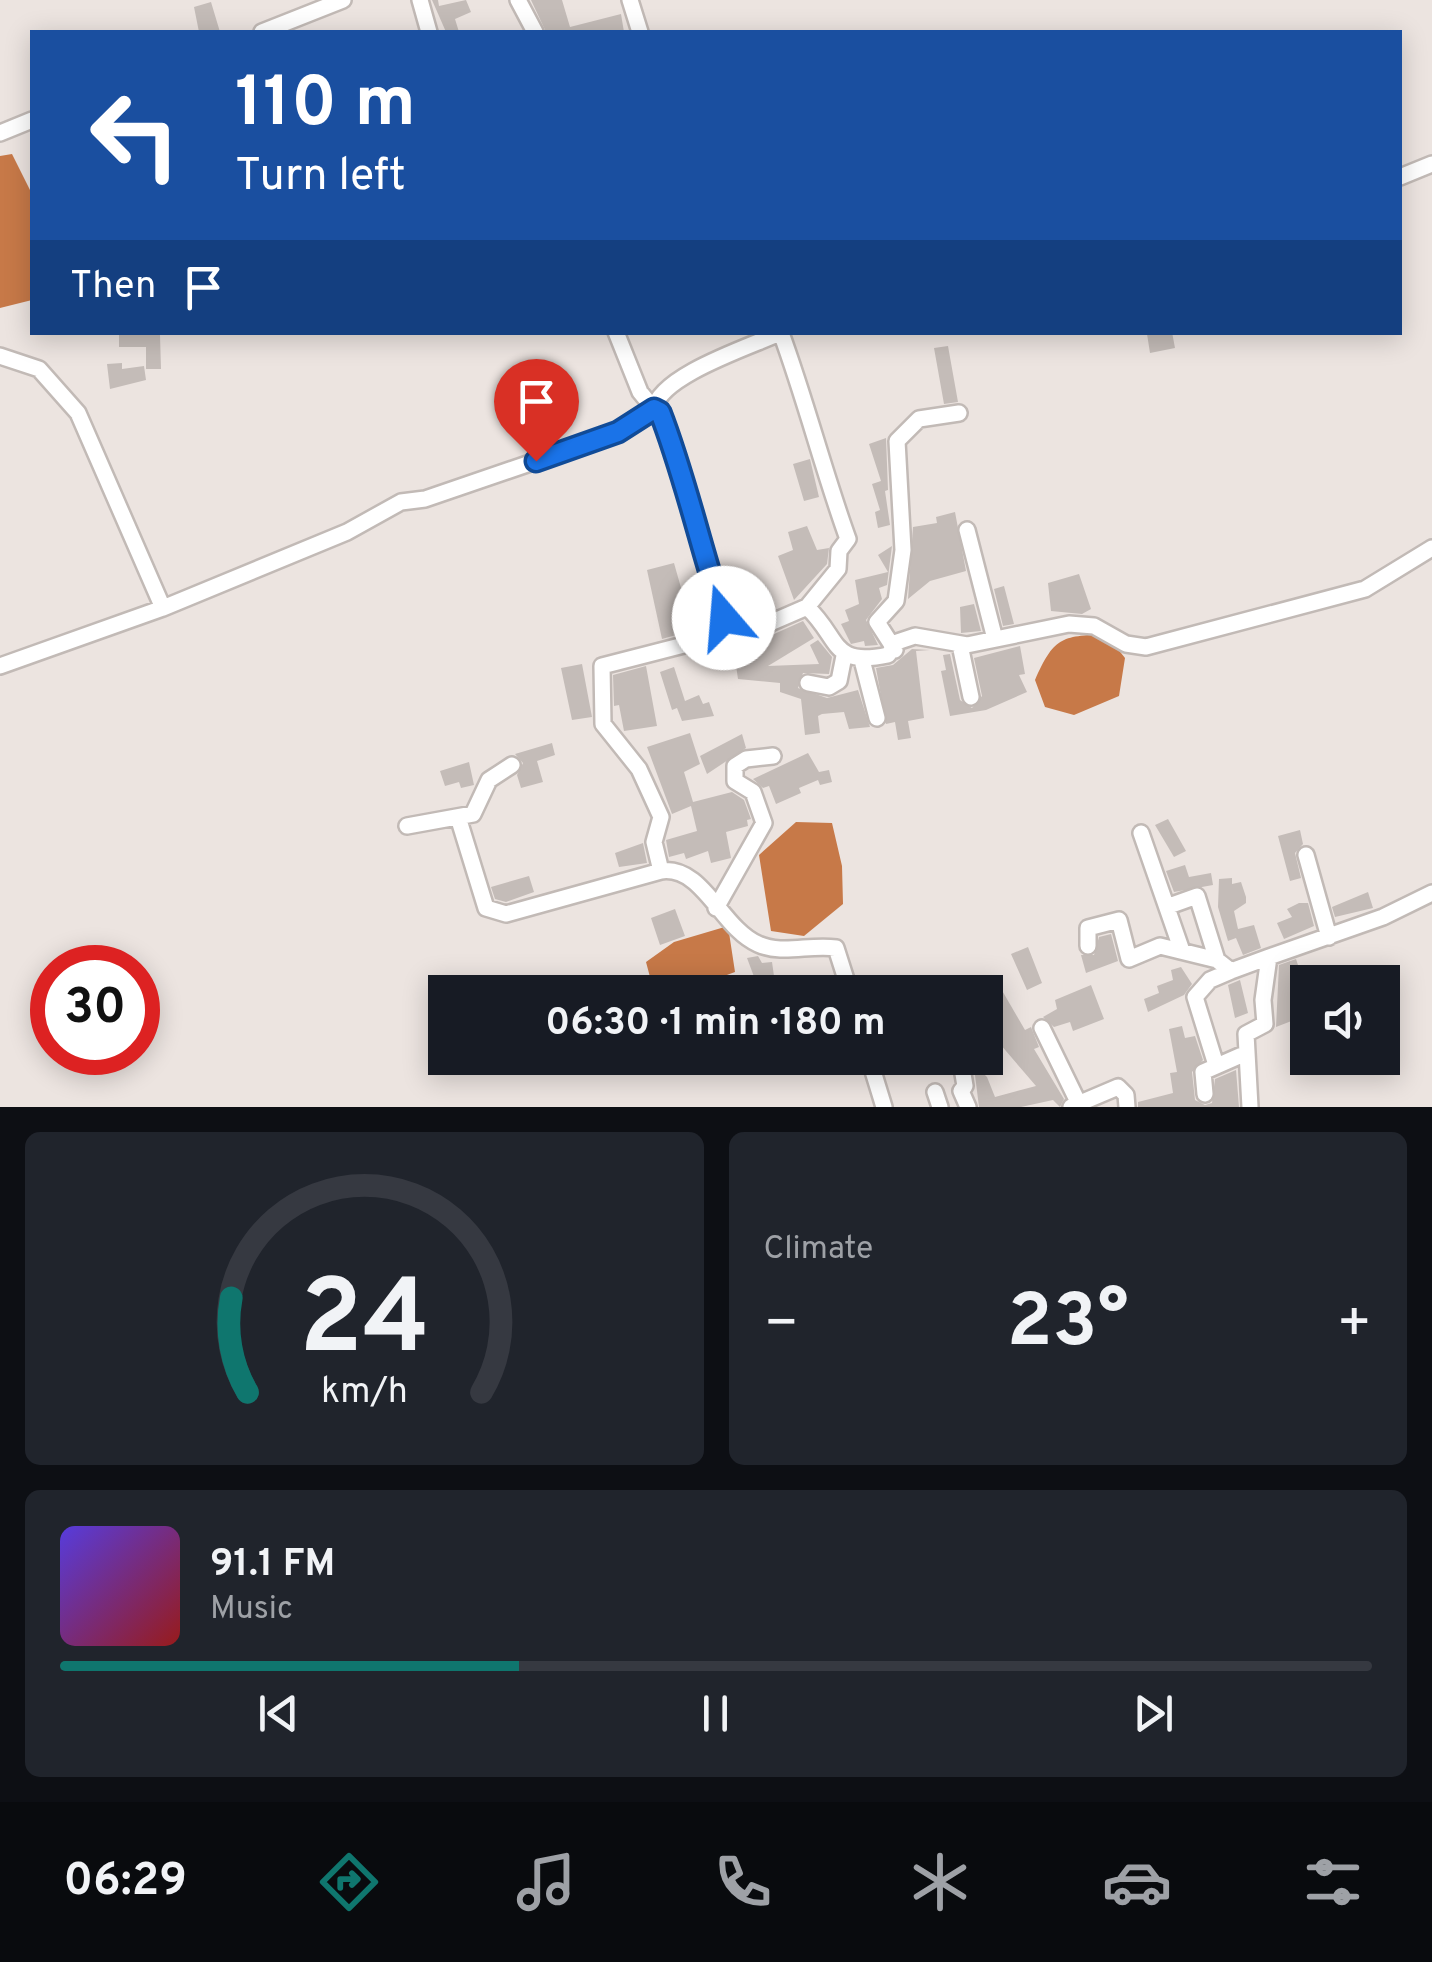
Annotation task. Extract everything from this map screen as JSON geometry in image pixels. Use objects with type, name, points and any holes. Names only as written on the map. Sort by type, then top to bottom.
[{"type":"street","points":[[267,30],[343,0]]},
{"type":"street","points":[[420,0],[428,30]]},
{"type":"street","points":[[518,0],[534,30]]},
{"type":"street","points":[[630,0],[639,30]]},
{"type":"street","points":[[0,133],[30,121]]},
{"type":"street","points":[[1402,175],[1432,164]]},
{"type":"street","points":[[617,335],[640,392],[660,412],[682,470],[694,530],[724,618],[723,632]]},
{"type":"street","points":[[0,666],[163,608],[347,532],[400,502],[425,498],[618,432],[654,409],[660,395],[693,372],[777,335]]},
{"type":"street","points":[[723,632],[727,636],[748,633],[806,607],[838,569],[839,551],[848,539],[837,518],[817,438],[783,335]]},
{"type":"street","points":[[0,356],[39,369],[78,413],[94,440],[163,608]]},
{"type":"street","points":[[895,650],[878,622],[896,601],[903,550],[897,441],[919,419],[959,413]]},
{"type":"street","points":[[968,530],[995,639]]},
{"type":"street","points":[[895,650],[897,642],[924,634],[960,645],[1048,626],[1084,624],[1136,647],[1157,645],[1366,589],[1432,548]]},
{"type":"street","points":[[806,607],[844,656],[862,660],[895,650]]},
{"type":"street","points":[[661,871],[654,842],[660,817],[639,769],[603,724],[602,666],[723,632]]},
{"type":"street","points":[[960,645],[971,697]]},
{"type":"street","points":[[808,683],[829,687],[839,681],[844,656]]},
{"type":"street","points":[[862,660],[877,718]]},
{"type":"street","points":[[716,908],[764,823],[753,792],[735,780],[734,766],[746,759],[773,756]]},
{"type":"street","points":[[407,826],[478,810],[489,780],[512,765]]},
{"type":"street","points":[[458,816],[486,908],[495,913],[506,914],[661,871],[681,872],[760,945],[836,948],[845,975]]},
{"type":"street","points":[[1141,833],[1182,950]]},
{"type":"street","points":[[1306,855],[1329,937]]},
{"type":"street","points":[[1216,1065],[1195,997],[1210,980],[1329,937],[1432,893]]},
{"type":"street","points":[[1169,906],[1196,896],[1217,960]]},
{"type":"street","points":[[1088,946],[1088,928],[1119,920],[1128,958],[1160,946],[1217,960],[1231,971]]},
{"type":"street","points":[[1250,1107],[1244,1054],[1246,1034],[1265,1024],[1263,1000],[1269,957]]},
{"type":"street","points":[[1042,1028],[1075,1106],[1100,1091],[1118,1087],[1126,1095],[1127,1107]]},
{"type":"street","points":[[1205,1094],[1204,1072],[1244,1054]]},
{"type":"street","points":[[875,1075],[884,1107]]},
{"type":"street","points":[[964,1075],[961,1091],[968,1107]]},
{"type":"shaded area","points":[[12,154],[30,190],[30,300],[0,308],[0,156]]},
{"type":"shaded area","points":[[1106,634],[1125,658],[1119,696],[1074,715],[1045,707],[1035,680],[1048,655],[1068,638]]},
{"type":"shaded area","points":[[796,822],[832,823],[842,866],[843,904],[804,936],[771,931],[759,855]]},
{"type":"shaded area","points":[[728,926],[735,972],[649,975],[646,962],[674,942]]},
{"type":"building","points":[[432,0],[438,0],[439,6],[466,0],[471,12],[455,19],[458,30],[445,30]]},
{"type":"building","points":[[531,0],[562,0],[570,27],[621,14],[624,30],[545,30]]},
{"type":"building","points":[[211,2],[219,30],[199,30],[194,7]]},
{"type":"building","points":[[119,335],[160,335],[161,369],[146,369],[146,347],[119,347]]},
{"type":"building","points":[[1147,335],[1173,335],[1175,348],[1150,353]]},
{"type":"building","points":[[948,346],[958,402],[944,404],[934,348]]},
{"type":"building","points":[[122,363],[122,369],[144,366],[146,380],[110,389],[107,364]]},
{"type":"building","points":[[886,438],[885,491],[890,525],[878,528],[875,512],[880,510],[872,484],[881,481],[869,444]]},
{"type":"building","points":[[810,459],[819,497],[804,501],[793,464]]},
{"type":"building","points":[[955,512],[966,571],[930,581],[908,599],[913,527],[937,523],[936,517]]},
{"type":"building","points":[[807,526],[817,550],[829,548],[827,564],[794,600],[778,556],[793,550],[788,532]]},
{"type":"building","points":[[892,546],[887,585],[879,588],[882,599],[866,620],[878,645],[865,646],[864,641],[851,644],[841,624],[849,621],[845,610],[859,604],[855,580],[888,572],[878,555]]},
{"type":"building","points":[[674,563],[685,602],[693,599],[699,618],[708,615],[711,625],[662,639],[647,570]]},
{"type":"building","points":[[1079,574],[1091,609],[1082,614],[1051,611],[1048,583]]},
{"type":"building","points":[[765,585],[769,599],[760,602],[766,613],[746,621],[740,592]]},
{"type":"building","points":[[1004,586],[1014,624],[1003,626],[994,589]]},
{"type":"building","points":[[974,604],[981,631],[961,633],[960,607]]},
{"type":"building","points":[[803,621],[814,638],[768,666],[819,664],[810,645],[818,640],[832,657],[829,674],[803,673],[798,688],[827,698],[858,690],[870,727],[849,729],[844,712],[822,714],[818,716],[820,733],[805,735],[801,699],[780,692],[780,683],[738,679],[734,652]]},
{"type":"building","points":[[1020,646],[1025,674],[1019,675],[1027,692],[986,710],[950,716],[941,671],[946,670],[943,655],[950,654],[960,700],[972,708],[982,696],[974,658]]},
{"type":"building","points":[[912,649],[930,650],[916,651],[924,718],[908,721],[911,738],[898,740],[895,722],[886,724],[876,668],[893,665]]},
{"type":"building","points":[[582,664],[592,717],[572,720],[561,668]]},
{"type":"building","points":[[646,666],[657,726],[624,731],[619,705],[614,706],[613,675]]},
{"type":"building","points":[[674,667],[685,701],[699,695],[703,704],[709,702],[714,716],[682,721],[677,708],[672,710],[660,672]]},
{"type":"building","points":[[690,733],[700,764],[684,772],[693,802],[732,792],[744,800],[751,819],[747,820],[748,826],[726,832],[731,858],[711,863],[708,851],[686,859],[684,853],[669,857],[666,840],[697,831],[691,806],[672,814],[647,747]]},
{"type":"building","points":[[742,734],[746,748],[707,774],[700,756]]},
{"type":"building","points":[[552,743],[555,755],[537,761],[543,782],[521,788],[517,775],[523,763],[515,754]]},
{"type":"building","points":[[808,753],[819,772],[829,770],[832,782],[820,785],[818,780],[776,804],[769,786],[763,788],[753,779]]},
{"type":"building","points":[[469,762],[474,785],[461,788],[459,782],[445,786],[440,771]]},
{"type":"building","points":[[1168,819],[1186,851],[1174,857],[1155,825]]},
{"type":"building","points":[[1300,830],[1303,844],[1295,853],[1301,878],[1290,881],[1278,836]]},
{"type":"building","points":[[643,843],[647,863],[619,867],[615,853]]},
{"type":"building","points":[[1185,865],[1189,877],[1211,873],[1213,885],[1174,892],[1166,871]]},
{"type":"building","points":[[529,876],[534,892],[506,902],[495,899],[491,887]]},
{"type":"building","points":[[1232,878],[1232,884],[1241,882],[1246,897],[1246,903],[1234,911],[1238,929],[1254,925],[1261,948],[1243,955],[1236,938],[1228,941],[1218,907],[1219,879]]},
{"type":"building","points":[[1368,892],[1373,908],[1335,917],[1332,907]]},
{"type":"building","points":[[1308,903],[1314,926],[1284,939],[1277,923],[1292,917],[1287,909]]},
{"type":"building","points":[[675,909],[685,936],[660,945],[651,918]]},
{"type":"building","points":[[1111,934],[1118,961],[1086,973],[1081,955],[1094,955],[1099,937]]},
{"type":"building","points":[[1028,947],[1042,983],[1027,990],[1011,954]]},
{"type":"building","points":[[758,956],[762,963],[772,962],[774,975],[753,975],[747,958]]},
{"type":"building","points":[[1296,959],[1298,965],[1290,965],[1290,1022],[1276,1027],[1279,965]]},
{"type":"building","points":[[1181,967],[1192,984],[1184,995],[1148,1012],[1144,999],[1159,993],[1157,986],[1173,980],[1171,970]]},
{"type":"building","points":[[1240,980],[1248,1013],[1235,1018],[1228,985]]},
{"type":"building","points":[[1091,985],[1104,1019],[1073,1031],[1070,1022],[1054,1027],[1043,1017],[1057,1009],[1055,1000]]},
{"type":"building","points":[[1003,992],[1025,1030],[1031,1027],[1039,1047],[1034,1049],[1064,1099],[1060,1107],[1053,1100],[1021,1107],[979,1107],[975,1075],[987,1077],[995,1097],[1036,1086],[1003,1048]]},
{"type":"building","points":[[1182,1026],[1185,1038],[1195,1036],[1203,1060],[1192,1072],[1195,1100],[1205,1105],[1212,1103],[1215,1079],[1236,1070],[1239,1107],[1138,1107],[1138,1102],[1173,1093],[1170,1073],[1177,1072],[1169,1029]]},
{"type":"route","points":[[536,461],[618,432],[654,409],[660,412],[682,470],[694,530],[724,618]]}]
